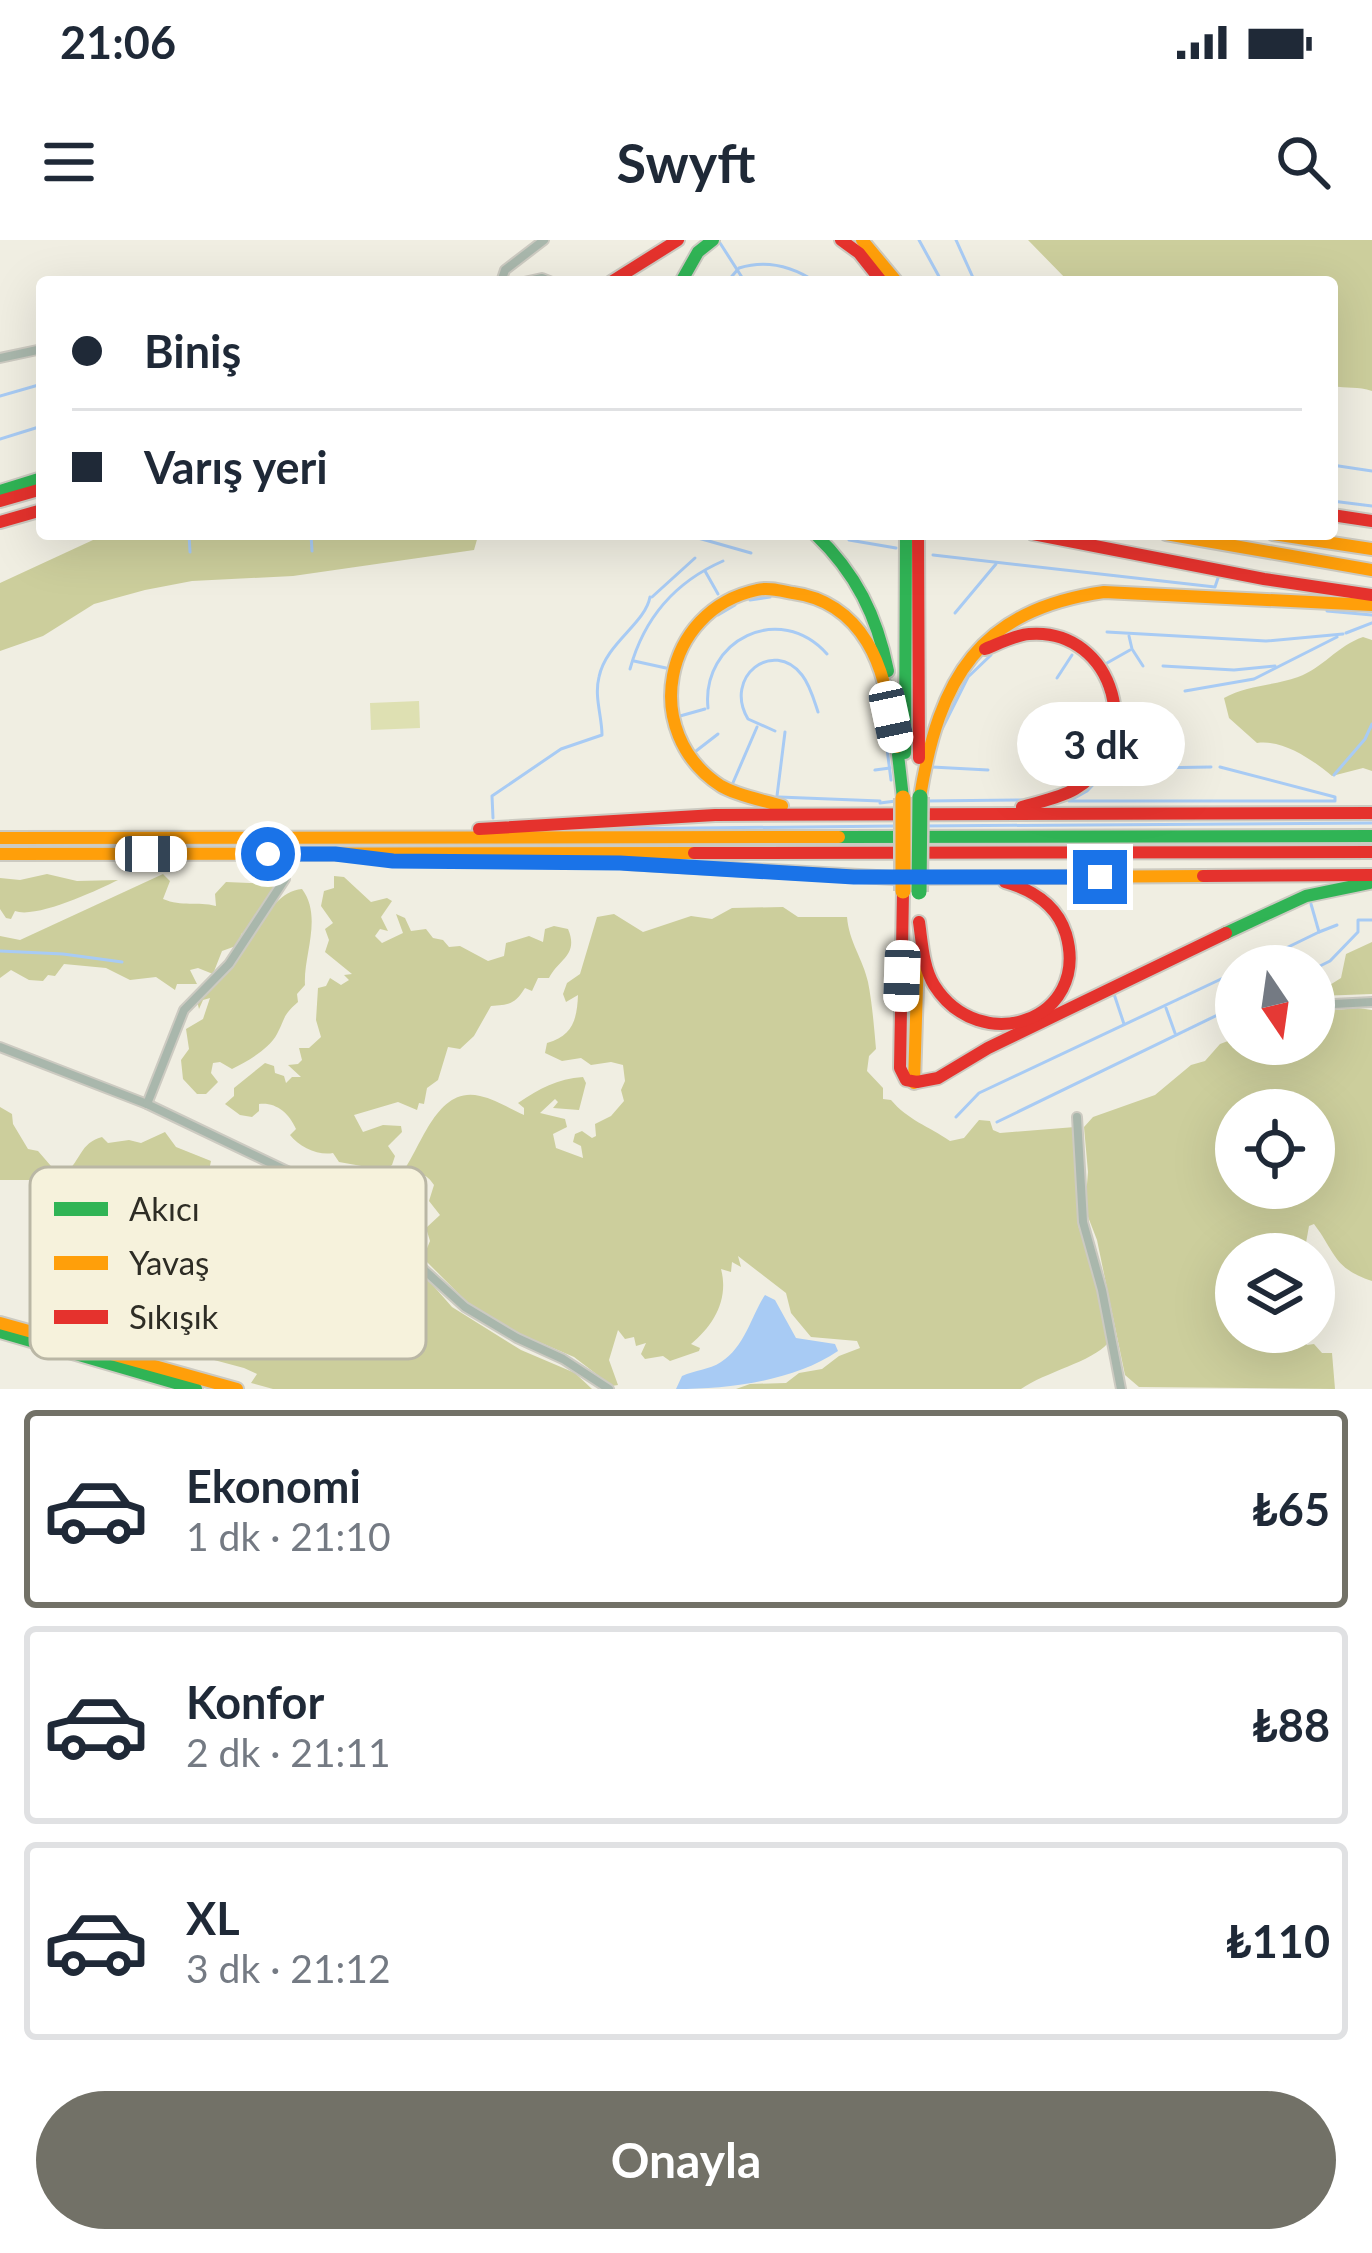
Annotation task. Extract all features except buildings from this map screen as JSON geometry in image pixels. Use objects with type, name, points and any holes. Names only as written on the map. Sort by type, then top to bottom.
[{"type":"main road","points":[[620,276],[678,240]]},
{"type":"main road","points":[[684,276],[698,252],[712,240]]},
{"type":"main road","points":[[841,240],[877,276]]},
{"type":"main road","points":[[862,240],[892,276]]},
{"type":"main road","points":[[0,491],[36,480]]},
{"type":"main road","points":[[0,501],[36,491]]},
{"type":"main road","points":[[0,522],[36,512]]},
{"type":"main road","points":[[1338,515],[1372,521]]},
{"type":"main road","points":[[0,532],[36,522]]},
{"type":"main road","points":[[821,540],[850,571],[874,615],[897,747]]},
{"type":"main road","points":[[906,540],[912,798]]},
{"type":"main road","points":[[918,540],[902,1077],[914,1083],[935,1082],[984,1050],[1274,910],[1306,896],[1372,879]]},
{"type":"main road","points":[[1064,540],[1372,595]]},
{"type":"main road","points":[[1200,540],[1372,570]]},
{"type":"main road","points":[[1313,540],[1372,549]]},
{"type":"main road","points":[[862,814],[751,801],[728,793],[700,772],[679,743],[669,708],[670,675],[679,649],[710,611],[736,596],[781,590],[817,598],[856,626],[872,651],[912,798]]},
{"type":"main road","points":[[912,798],[945,697],[972,654],[1022,614],[1070,596],[1132,592],[1372,605]]},
{"type":"main road","points":[[933,815],[1031,806],[1076,791],[1109,758],[1118,725],[1114,690],[1102,667],[1085,650],[1051,634],[1020,635],[992,645],[968,666],[945,697]]},
{"type":"main road","points":[[326,838],[384,830],[672,817],[1372,813]]},
{"type":"main road","points":[[0,838],[1372,836]]},
{"type":"main road","points":[[0,854],[1372,853]]},
{"type":"main road","points":[[335,854],[370,860],[620,863],[1006,882],[1032,891],[1047,903],[1066,930],[1071,964],[1064,988],[1044,1012],[1022,1023],[975,1022],[935,988],[911,891]]},
{"type":"main road","points":[[942,878],[1372,879]]},
{"type":"main road","points":[[914,1083],[919,922]]},
{"type":"main road","points":[[0,1327],[30,1336]]},
{"type":"main road","points":[[0,1327],[30,1335]]},
{"type":"main road","points":[[101,1359],[196,1389]]},
{"type":"main road","points":[[122,1359],[237,1389]]},
{"type":"street","points":[[503,276],[505,269],[544,240]]},
{"type":"street","points":[[0,358],[36,350]]},
{"type":"street","points":[[147,1104],[184,1010],[229,964],[285,879]]},
{"type":"street","points":[[1335,1004],[1372,1002]]},
{"type":"street","points":[[0,1047],[147,1104],[277,1167]]},
{"type":"street","points":[[1077,1117],[1081,1211],[1102,1290],[1120,1389]]},
{"type":"street","points":[[426,1272],[465,1307],[609,1389]]},
{"type":"green space","points":[[1028,240],[1372,240],[1372,391],[1338,387],[1338,276],[1063,276]]},
{"type":"green space","points":[[93,540],[477,540],[474,550],[293,576],[192,581],[145,590],[94,604],[43,636],[0,651],[0,583]]},
{"type":"green space","points":[[1363,637],[1372,640],[1372,771],[1363,768],[1332,776],[1287,747],[1257,743],[1229,718],[1224,698],[1298,677]]},
{"type":"green space","points":[[419,701],[420,728],[371,730],[370,703]]},
{"type":"green space","points":[[47,874],[77,881],[118,880],[67,902],[37,911],[15,911],[11,919],[6,918],[0,909],[0,878],[20,880]]},
{"type":"green space","points":[[163,874],[170,881],[163,899],[216,906],[215,894],[226,882],[278,884],[249,932],[242,933],[236,946],[222,951],[213,974],[190,970],[197,984],[177,984],[175,990],[156,977],[130,980],[106,968],[64,964],[55,976],[48,975],[43,981],[29,980],[11,970],[0,978],[0,936],[20,940]]},
{"type":"green space","points":[[334,876],[344,877],[371,902],[392,901],[381,917],[388,931],[380,929],[375,936],[382,943],[403,933],[396,914],[405,918],[411,931],[426,929],[449,947],[460,946],[488,961],[504,956],[506,943],[529,936],[543,942],[545,929],[554,926],[568,929],[571,938],[569,951],[549,978],[538,978],[532,991],[525,988],[511,1003],[491,1006],[474,1036],[460,1049],[448,1047],[438,1080],[427,1088],[424,1104],[419,1103],[417,1110],[398,1102],[354,1115],[363,1132],[383,1125],[401,1126],[402,1132],[388,1146],[395,1156],[389,1167],[339,1162],[333,1153],[304,1147],[290,1135],[296,1129],[276,1107],[259,1104],[252,1117],[225,1104],[234,1096],[234,1088],[265,1063],[274,1066],[286,1083],[301,1077],[288,1065],[302,1060],[299,1048],[309,1048],[321,1037],[316,1020],[318,988],[330,978],[341,985],[349,980],[344,975],[352,974],[325,952],[329,940],[325,929],[333,923],[321,906],[324,891],[334,888]]},
{"type":"green space","points":[[302,889],[312,924],[305,985],[297,994],[298,1002],[258,1054],[232,1069],[213,1063],[211,1073],[218,1082],[206,1094],[197,1094],[183,1079],[181,1060],[189,1049],[186,1029],[203,1019],[210,998],[199,1009],[197,1001],[237,959],[273,906]]},
{"type":"green space","points":[[783,907],[798,917],[847,917],[872,1006],[876,1049],[869,1056],[867,1071],[883,1088],[883,1099],[891,1100],[911,1118],[950,1141],[964,1138],[979,1120],[990,1121],[1000,1133],[1075,1127],[1078,1225],[1100,1294],[1108,1343],[1101,1350],[1021,1389],[736,1389],[786,1383],[860,1348],[857,1341],[811,1337],[791,1313],[786,1293],[738,1256],[741,1267],[732,1262],[731,1272],[721,1269],[718,1311],[691,1344],[699,1351],[670,1361],[663,1356],[645,1359],[641,1354],[646,1343],[636,1346],[634,1337],[625,1339],[618,1330],[609,1360],[618,1385],[612,1386],[574,1357],[473,1308],[426,1261],[430,1241],[426,1228],[440,1215],[429,1201],[434,1185],[426,1177],[426,1167],[406,1167],[431,1123],[451,1100],[480,1096],[524,1115],[518,1103],[557,1082],[583,1077],[586,1083],[579,1110],[553,1108],[555,1099],[540,1113],[565,1119],[567,1127],[553,1134],[556,1148],[583,1158],[581,1146],[573,1142],[575,1134],[582,1131],[596,1136],[595,1124],[611,1116],[624,1101],[623,1065],[591,1065],[581,1058],[562,1061],[545,1053],[547,1043],[563,1036],[575,1019],[578,995],[566,1002],[563,994],[567,983],[580,974],[597,917],[614,914],[643,932],[691,916],[712,919],[732,908]]},
{"type":"green space","points":[[1372,942],[1372,994],[1335,995],[1346,954]]},
{"type":"green space","points":[[1335,1010],[1372,1010],[1372,1281],[1342,1265],[1335,1255],[1335,1233],[1320,1233],[1314,1224],[1308,1233],[1215,1233],[1215,1353],[1332,1353],[1335,1389],[1139,1387],[1125,1375],[1097,1240],[1085,1209],[1084,1127],[1093,1117],[1155,1095],[1191,1065],[1205,1061],[1215,1050],[1215,1065],[1335,1065]]},
{"type":"green space","points":[[0,1107],[12,1114],[28,1149],[38,1151],[52,1167],[30,1167],[30,1180],[0,1180]]},
{"type":"green space","points":[[165,1132],[176,1147],[211,1161],[210,1167],[71,1167],[85,1148],[102,1137],[108,1143],[141,1143]]},
{"type":"green space","points":[[426,1277],[452,1307],[521,1350],[575,1373],[592,1389],[273,1389],[251,1383],[257,1374],[210,1359],[426,1359]]},
{"type":"water","points":[[765,1295],[775,1300],[796,1338],[835,1344],[838,1351],[802,1370],[760,1381],[676,1389],[682,1376],[729,1356]]},
{"type":"waterway","points":[[919,240],[939,276]]},
{"type":"waterway","points":[[956,240],[972,276]]},
{"type":"waterway","points":[[720,243],[741,276]]},
{"type":"waterway","points":[[732,276],[739,268],[759,264],[805,276]]},
{"type":"waterway","points":[[0,396],[36,386]]},
{"type":"waterway","points":[[0,439],[36,428]]},
{"type":"waterway","points":[[1338,466],[1372,471]]},
{"type":"waterway","points":[[1338,502],[1372,506]]},
{"type":"waterway","points":[[189,540],[190,552]]},
{"type":"waterway","points":[[311,540],[312,551]]},
{"type":"waterway","points":[[705,540],[751,553]]},
{"type":"waterway","points":[[849,540],[896,548]]},
{"type":"waterway","points":[[933,555],[1215,587],[1218,578]]},
{"type":"waterway","points":[[652,597],[695,558]]},
{"type":"waterway","points":[[630,669],[644,634],[664,604],[690,580],[723,561]]},
{"type":"waterway","points":[[955,613],[996,564]]},
{"type":"waterway","points":[[705,571],[718,594]]},
{"type":"waterway","points":[[493,818],[492,796],[561,749],[602,735],[597,692],[603,665],[650,597]]},
{"type":"waterway","points":[[750,600],[770,597]]},
{"type":"waterway","points":[[718,615],[735,605]]},
{"type":"waterway","points":[[1327,611],[1372,615]]},
{"type":"waterway","points":[[1346,633],[1372,623]]},
{"type":"waterway","points":[[708,708],[709,684],[717,663],[747,636],[788,631],[808,638],[827,654]]},
{"type":"waterway","points":[[1107,632],[1266,641],[1343,634]]},
{"type":"waterway","points":[[1129,636],[1143,666]]},
{"type":"waterway","points":[[1185,691],[1254,679],[1337,637]]},
{"type":"waterway","points":[[1107,663],[1130,650]]},
{"type":"waterway","points":[[941,731],[968,677],[991,655]]},
{"type":"waterway","points":[[1057,678],[1072,655]]},
{"type":"waterway","points":[[775,731],[748,719],[742,704],[746,677],[766,662],[778,660],[802,675],[818,712]]},
{"type":"waterway","points":[[634,661],[666,668]]},
{"type":"waterway","points":[[1163,666],[1234,670],[1275,666]]},
{"type":"waterway","points":[[680,716],[705,709]]},
{"type":"waterway","points":[[883,717],[891,780]]},
{"type":"waterway","points":[[1334,775],[1372,724]]},
{"type":"waterway","points":[[1125,726],[1155,731],[1149,768],[1211,767]]},
{"type":"waterway","points":[[732,785],[757,727]]},
{"type":"waterway","points":[[777,796],[785,732]]},
{"type":"waterway","points":[[696,751],[718,734]]},
{"type":"waterway","points":[[1071,744],[1093,761]]},
{"type":"waterway","points":[[932,767],[988,770]]},
{"type":"waterway","points":[[1069,801],[1335,801],[1335,797],[1220,767]]},
{"type":"waterway","points":[[875,770],[890,768]]},
{"type":"waterway","points":[[1071,800],[1109,768]]},
{"type":"waterway","points":[[779,797],[880,801]]},
{"type":"waterway","points":[[924,801],[1022,800]]},
{"type":"waterway","points":[[880,803],[896,801]]},
{"type":"waterway","points":[[923,826],[1372,823]]},
{"type":"waterway","points":[[606,829],[896,826]]},
{"type":"waterway","points":[[1311,904],[1319,932],[1337,925]]},
{"type":"waterway","points":[[1335,956],[1358,932],[1358,920],[1372,920]]},
{"type":"waterway","points":[[1292,945],[1319,932]]},
{"type":"waterway","points":[[0,951],[122,962]]},
{"type":"waterway","points":[[956,1117],[979,1093],[1215,982]]},
{"type":"waterway","points":[[1114,994],[1124,1024]]},
{"type":"waterway","points":[[1166,1008],[1175,1033]]},
{"type":"waterway","points":[[997,1122],[1215,1016]]},
{"type":"traffic: fast","points":[[684,276],[698,252],[713,240]]},
{"type":"traffic: fast","points":[[0,491],[36,480]]},
{"type":"traffic: fast","points":[[820,540],[863,596],[888,671]]},
{"type":"traffic: fast","points":[[905,753],[906,540]]},
{"type":"traffic: fast","points":[[896,737],[903,798]]},
{"type":"traffic: fast","points":[[919,892],[920,797]]},
{"type":"traffic: fast","points":[[839,837],[1372,836]]},
{"type":"traffic: fast","points":[[1226,933],[1306,896],[1369,883]]},
{"type":"traffic: fast","points":[[0,1332],[30,1341]]},
{"type":"traffic: fast","points":[[93,1359],[196,1389]]},
{"type":"traffic: slow","points":[[862,240],[892,276]]},
{"type":"traffic: slow","points":[[1200,540],[1372,570]]},
{"type":"traffic: slow","points":[[1313,540],[1372,549]]},
{"type":"traffic: slow","points":[[782,806],[721,786],[695,763],[679,736],[672,706],[673,676],[683,647],[700,622],[725,602],[770,589],[815,598],[844,615],[867,642],[879,667],[897,747]]},
{"type":"traffic: slow","points":[[920,797],[939,717],[954,685],[996,633],[1025,615],[1104,592],[1372,605]]},
{"type":"traffic: slow","points":[[903,798],[903,891]]},
{"type":"traffic: slow","points":[[0,838],[839,837]]},
{"type":"traffic: slow","points":[[0,854],[694,853]]},
{"type":"traffic: slow","points":[[626,863],[894,878],[1203,876]]},
{"type":"traffic: slow","points":[[914,1083],[918,954]]},
{"type":"traffic: slow","points":[[0,1323],[30,1331]]},
{"type":"traffic: slow","points":[[129,1359],[237,1389]]},
{"type":"traffic: jam","points":[[621,276],[678,240]]},
{"type":"traffic: jam","points":[[841,240],[877,276]]},
{"type":"traffic: jam","points":[[0,501],[36,491]]},
{"type":"traffic: jam","points":[[0,522],[36,512]]},
{"type":"traffic: jam","points":[[1338,516],[1372,521]]},
{"type":"traffic: jam","points":[[918,540],[919,758]]},
{"type":"traffic: jam","points":[[1064,540],[1372,595]]},
{"type":"traffic: jam","points":[[985,649],[1029,634],[1059,637],[1083,649],[1101,669],[1112,693],[1115,720],[1110,746],[1097,770],[1069,792],[1022,807]]},
{"type":"traffic: jam","points":[[479,829],[715,815],[1372,813]]},
{"type":"traffic: jam","points":[[694,853],[1372,852]]},
{"type":"traffic: jam","points":[[1203,876],[1372,875]]},
{"type":"traffic: jam","points":[[919,922],[930,978],[954,1007],[978,1020],[1003,1024],[1027,1020],[1047,1008],[1062,989],[1069,964],[1066,934],[1043,900],[1005,882]]},
{"type":"traffic: jam","points":[[903,891],[900,1068],[906,1080],[917,1082],[938,1078],[988,1048],[1226,933]]},
{"type":"route","points":[[268,854],[335,854],[393,861],[620,863],[854,877],[1100,877]]}]
